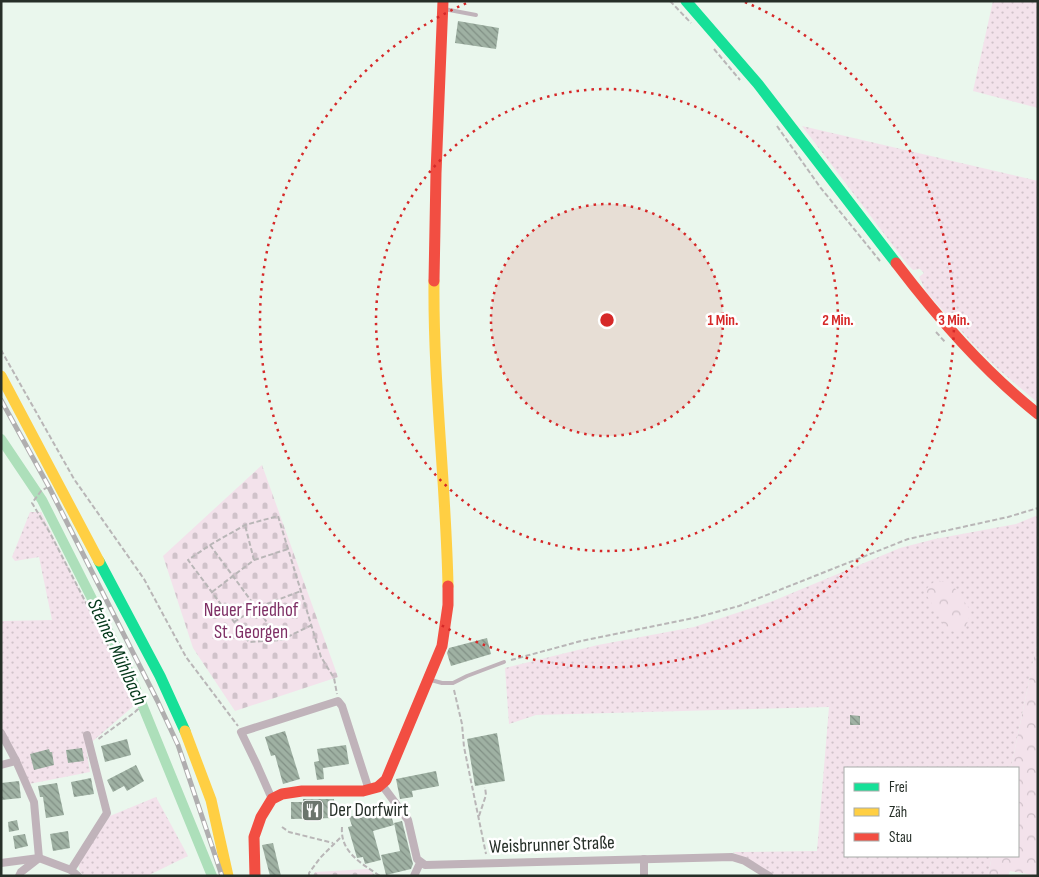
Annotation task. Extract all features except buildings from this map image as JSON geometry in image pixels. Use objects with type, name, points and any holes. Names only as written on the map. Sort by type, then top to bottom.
[{"type":"main road","points":[[686,1],[717,34],[786,116],[921,296],[956,338],[994,376],[1038,414]]},
{"type":"main road","points":[[255,876],[254,837],[261,817],[272,799],[282,794],[302,791],[344,792],[369,790],[382,785],[390,774],[442,646],[445,634],[448,589],[447,520],[437,399],[434,312],[436,173],[443,5]]},
{"type":"main road","points":[[1,376],[152,660],[180,718],[211,800],[228,876]]},
{"type":"street","points":[[272,799],[240,732],[338,702],[342,706],[369,790]]},
{"type":"street","points":[[1,733],[34,802],[39,858]]},
{"type":"street","points":[[71,870],[107,813],[87,735]]},
{"type":"street","points":[[1,765],[16,761]]},
{"type":"street","points":[[382,785],[408,820],[417,860],[420,863],[414,876]]},
{"type":"street","name":"Weisbrunner Straße","points":[[420,863],[432,866],[732,857],[745,861],[769,876]]},
{"type":"street","points":[[19,876],[21,872],[39,858]]},
{"type":"street","points":[[1,863],[39,858],[71,870],[78,876]]},
{"type":"street","points":[[644,859],[644,876]]},
{"type":"lane","points":[[443,5],[476,16]]},
{"type":"lane","points":[[429,679],[442,683],[453,683],[504,662]]},
{"type":"path","points":[[1,350],[74,479],[144,579],[186,657],[239,727],[240,732]]},
{"type":"path","points":[[49,487],[41,491],[32,503],[50,533],[138,704],[138,709],[135,712],[90,746]]},
{"type":"path","points":[[504,662],[581,641],[698,618],[756,599],[908,539],[1008,517],[1038,508]]},
{"type":"path","points":[[312,625],[281,640],[249,642],[188,560],[245,525],[278,516],[322,657],[334,678],[338,702]]},
{"type":"path","points":[[245,525],[254,560]]},
{"type":"path","points":[[210,545],[281,640]]},
{"type":"path","points":[[212,592],[254,560],[288,549]]},
{"type":"path","points":[[234,622],[256,608],[301,591]]},
{"type":"path","points":[[453,683],[462,724],[464,747],[479,818],[486,864]]},
{"type":"path","points":[[479,818],[486,794],[485,787]]},
{"type":"path","points":[[282,827],[289,832],[333,843]]},
{"type":"path","points":[[342,827],[341,837],[347,850],[357,860],[380,876]]},
{"type":"path","points":[[309,876],[309,873],[333,843],[341,837]]},
{"type":"green space","points":[[993,1],[1038,1],[1038,108],[973,91]]},
{"type":"green space","points":[[802,126],[1038,181],[1038,403],[997,368],[927,293],[919,277],[924,273],[920,269],[913,270],[907,264]]},
{"type":"green space","name":"Neuer Friedhof St. Georgen","points":[[262,465],[338,677],[235,711],[193,648],[163,556]]},
{"type":"green space","points":[[30,512],[41,512],[136,704],[86,747],[90,772],[29,784],[1,727],[1,621],[52,620],[39,557],[15,561],[12,557]]},
{"type":"green space","points":[[1038,515],[1038,638],[1011,767],[844,767],[844,857],[992,857],[988,876],[774,876],[733,852],[817,851],[829,707],[536,715],[509,724],[505,668],[598,645],[694,627],[773,601],[900,548],[935,539],[1016,524]]},
{"type":"green space","points":[[936,580],[952,584],[971,611],[966,627],[956,632],[943,629],[942,620],[924,591]]},
{"type":"green space","points":[[1038,638],[1038,876],[1010,871],[1008,876],[988,876],[992,857],[1019,857],[1019,767],[1011,767]]},
{"type":"green space","points":[[156,797],[188,856],[147,876],[84,876],[80,872],[78,863],[110,816]]},
{"type":"green space","points":[[368,869],[376,876],[313,876],[315,872]]},
{"type":"waterway","name":"Steiner Mühlbach","points":[[1,439],[42,500],[128,670],[212,876]]},
{"type":"railway","points":[[1,400],[49,487],[178,745],[222,876]]},
{"type":"traffic: fast","points":[[686,1],[758,84],[896,263]]},
{"type":"traffic: fast","points":[[99,561],[160,676],[185,731]]},
{"type":"traffic: slow","points":[[434,281],[435,357],[448,586]]},
{"type":"traffic: slow","points":[[1,376],[99,561]]},
{"type":"traffic: slow","points":[[185,731],[211,800],[228,876]]},
{"type":"traffic: jam","points":[[434,281],[443,1]]},
{"type":"traffic: jam","points":[[896,263],[962,343],[999,380],[1038,414]]},
{"type":"traffic: jam","points":[[255,876],[254,837],[261,817],[272,799],[282,794],[302,791],[363,791],[378,787],[386,780],[442,646],[448,605],[448,586]]},
{"type":"place","name":"Der Dorfwirt","points":[[313,810]]}]
